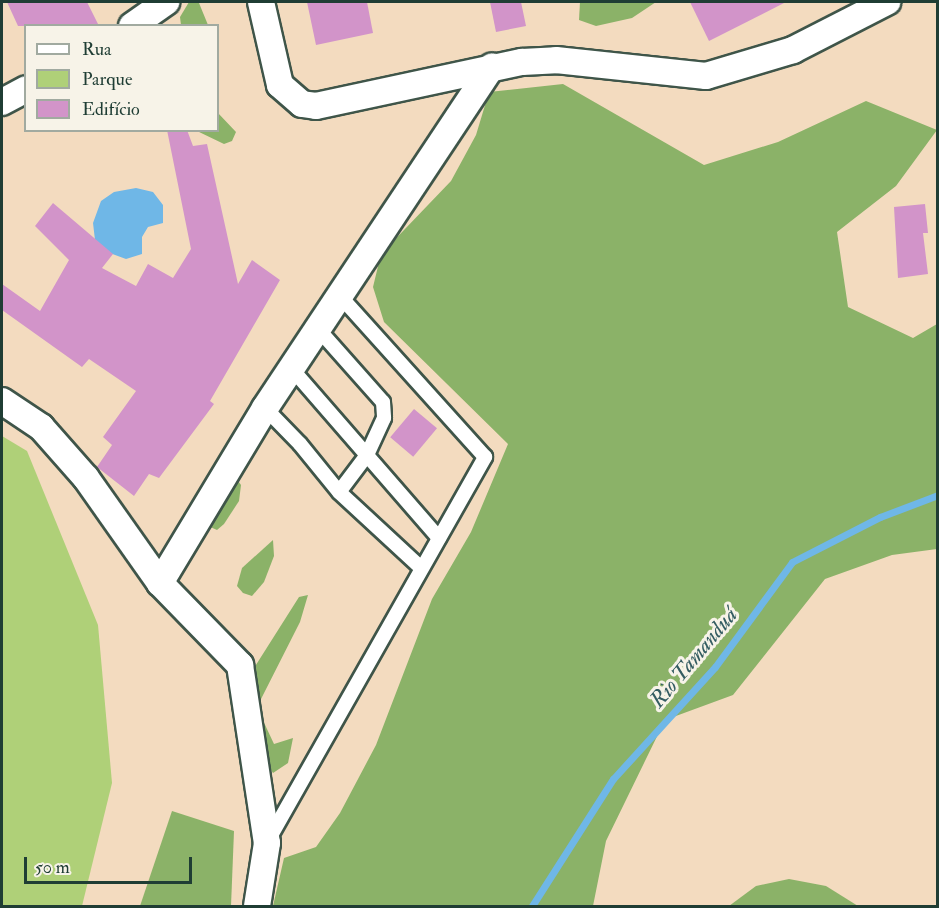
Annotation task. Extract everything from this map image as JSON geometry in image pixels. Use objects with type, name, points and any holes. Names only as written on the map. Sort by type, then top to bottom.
[{"type":"street","points":[[135,24],[166,2]]},
{"type":"street","points":[[261,2],[280,85],[302,104],[329,105],[492,66],[556,60],[706,76],[793,50],[887,2]]},
{"type":"street","points":[[160,583],[265,408],[341,297],[492,66]]},
{"type":"street","points":[[2,102],[24,90]]},
{"type":"street","points":[[2,401],[41,427],[86,478],[160,583],[240,665],[267,843],[257,906]]},
{"type":"lane","points":[[267,843],[420,567],[484,462],[484,454],[341,297]]},
{"type":"lane","points":[[318,330],[382,402],[384,418],[367,455],[339,492]]},
{"type":"lane","points":[[292,369],[439,538]]},
{"type":"lane","points":[[265,408],[300,444],[339,492],[420,567]]},
{"type":"green space","points":[[189,2],[199,3],[208,24],[181,24],[180,17]]},
{"type":"green space","points":[[580,2],[656,2],[632,18],[596,26],[579,20]]},
{"type":"green space","points":[[563,84],[704,165],[778,142],[866,101],[937,130],[896,186],[837,232],[848,307],[913,338],[937,324],[937,549],[892,555],[825,579],[733,695],[665,720],[606,841],[593,906],[273,906],[284,858],[316,847],[340,813],[376,745],[432,599],[471,532],[508,444],[384,322],[373,287],[381,254],[451,181],[476,135],[489,92]]},
{"type":"green space","points":[[219,114],[236,132],[232,141],[224,144],[199,132],[219,132]]},
{"type":"green space","points":[[2,436],[27,451],[98,625],[112,783],[82,906],[2,906]]},
{"type":"green space","points":[[236,478],[241,485],[239,501],[224,524],[217,530],[208,526]]},
{"type":"green space","points":[[273,540],[274,556],[264,582],[252,596],[243,593],[237,586],[242,568]]},
{"type":"green space","points":[[308,595],[300,622],[260,701],[259,712],[274,744],[293,738],[288,763],[273,773],[265,761],[253,675],[254,668],[299,597]]},
{"type":"green space","points":[[172,811],[234,831],[231,906],[140,906]]},
{"type":"green space","points":[[789,879],[826,886],[858,906],[729,906],[756,886]]},
{"type":"water","points":[[136,188],[153,192],[163,205],[163,223],[148,227],[142,237],[142,254],[126,259],[107,252],[95,240],[93,223],[101,201],[114,192]]},
{"type":"building","points":[[7,2],[87,2],[98,24],[24,24],[24,26],[18,26]]},
{"type":"building","points":[[307,2],[367,2],[373,33],[316,45]]},
{"type":"building","points":[[490,2],[521,2],[526,26],[496,32]]},
{"type":"building","points":[[690,2],[786,2],[709,41]]},
{"type":"building","points":[[167,132],[188,132],[193,146],[207,144],[238,284],[252,260],[280,280],[210,401],[214,404],[159,478],[149,474],[134,496],[97,467],[112,445],[103,437],[136,391],[89,359],[82,367],[2,310],[2,284],[40,311],[69,260],[35,226],[53,203],[113,254],[102,268],[136,286],[148,264],[173,278],[191,249]]},
{"type":"building","points":[[925,204],[928,233],[923,233],[928,274],[898,278],[894,207]]},
{"type":"building","points":[[414,409],[437,428],[413,457],[390,437]]},
{"type":"waterway","name":"Rio Tamanduá","points":[[532,906],[613,779],[715,667],[792,562],[880,517],[938,495]]}]
